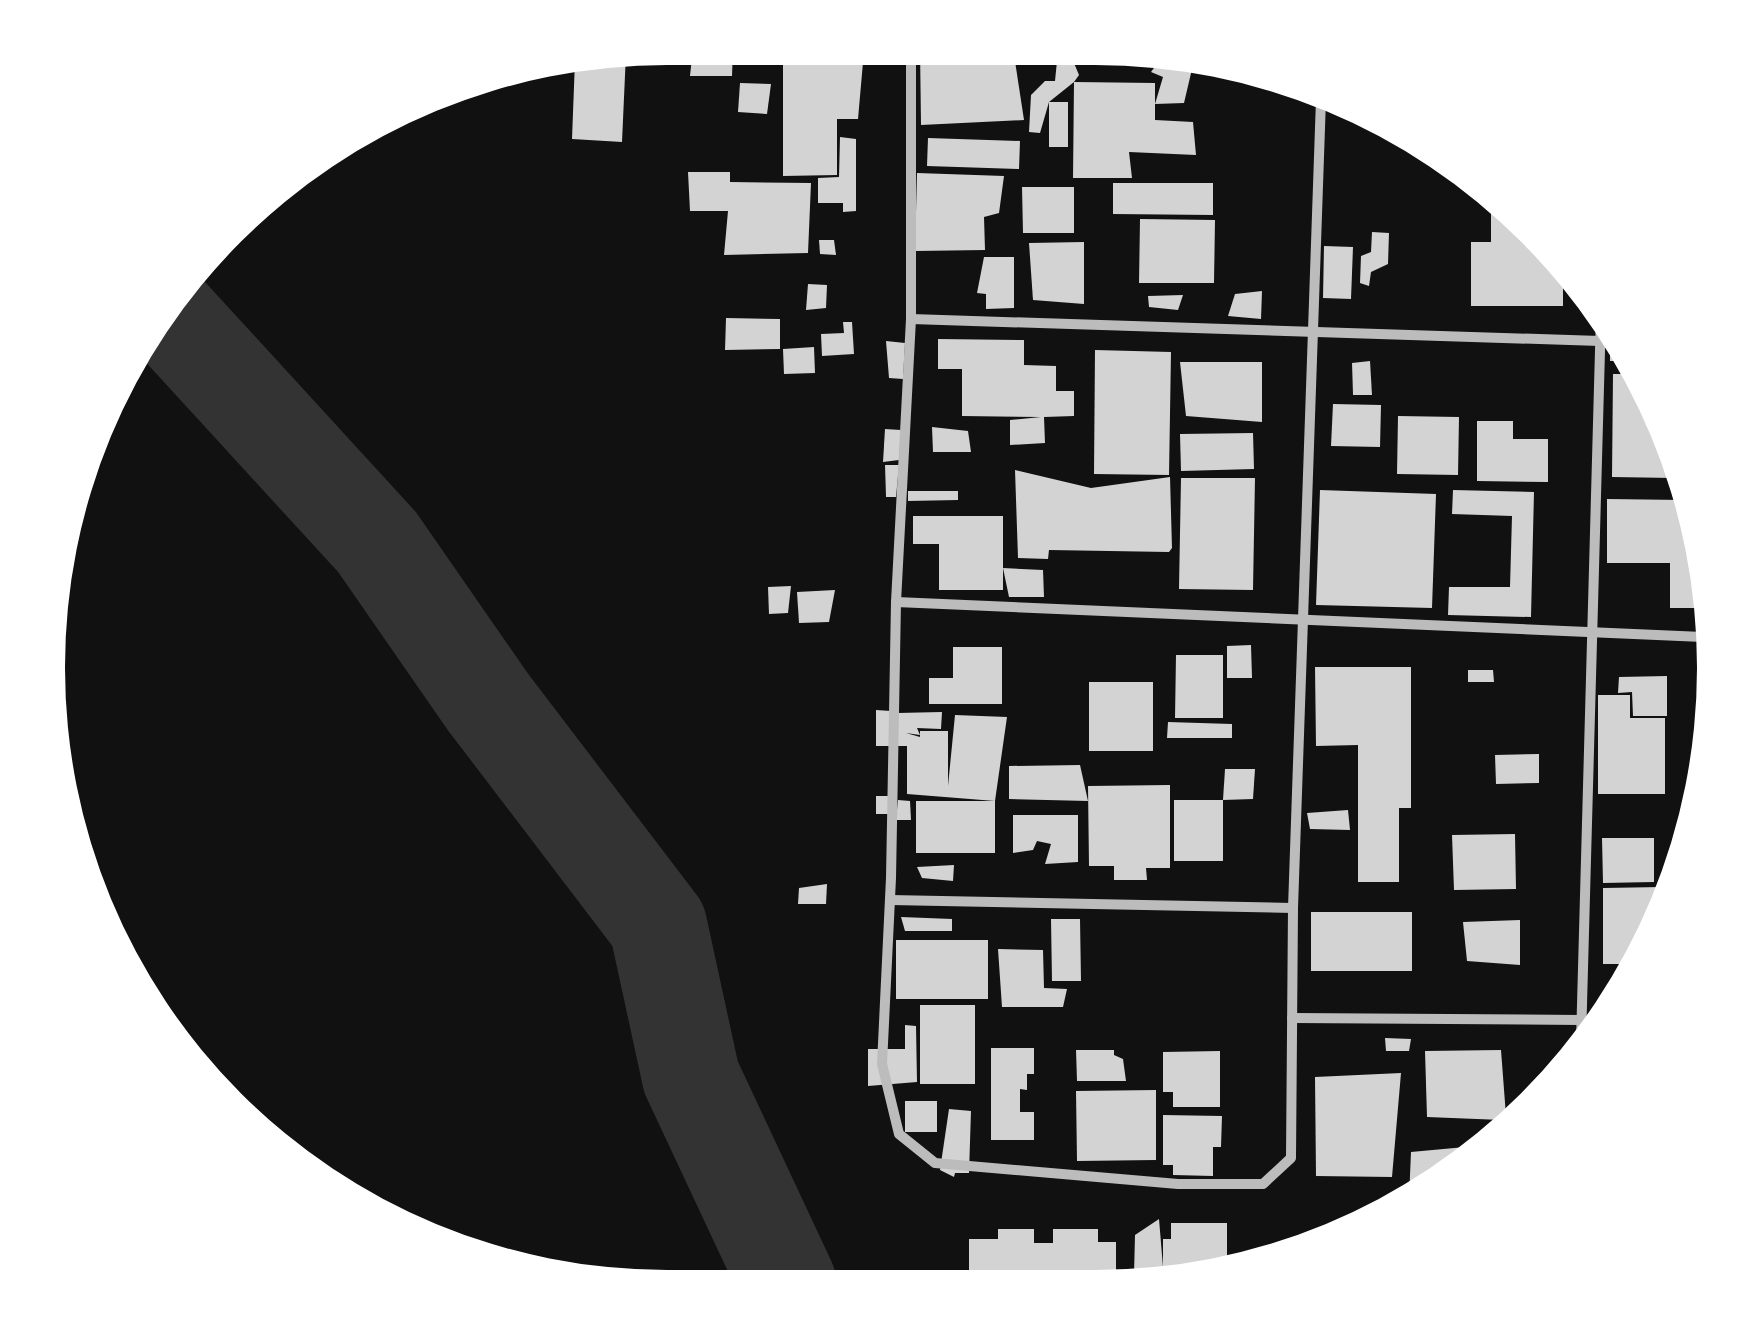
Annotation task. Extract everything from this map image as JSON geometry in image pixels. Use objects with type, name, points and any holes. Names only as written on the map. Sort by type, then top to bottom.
[{"type":"street","points":[[911,65],[911,319],[896,602],[890,900],[882,1064],[899,1134],[936,1164],[1178,1184],[1264,1184],[1290,1158],[1293,908],[1321,109]]},
{"type":"street","points":[[911,319],[1600,341],[1581,1020],[1292,1018]]},
{"type":"street","points":[[896,602],[1696,636]]},
{"type":"street","points":[[890,900],[1293,908]]},
{"type":"building","points":[[691,65],[732,65],[732,76],[690,76]]},
{"type":"building","points":[[783,65],[863,65],[858,119],[837,119],[837,175],[783,176]]},
{"type":"building","points":[[920,65],[1016,65],[1024,120],[921,125]]},
{"type":"building","points":[[1057,65],[1075,65],[1079,75],[1049,102],[1040,133],[1029,132],[1031,95],[1045,81],[1055,81]]},
{"type":"building","points":[[625,66],[622,142],[572,139],[575,73]]},
{"type":"building","points":[[1154,68],[1191,73],[1184,103],[1155,104],[1163,77],[1151,72]]},
{"type":"building","points":[[1074,82],[1155,83],[1155,120],[1193,122],[1196,155],[1129,152],[1132,178],[1073,178]]},
{"type":"building","points":[[740,83],[771,84],[767,114],[738,112]]},
{"type":"building","points":[[1049,102],[1068,102],[1068,147],[1049,147]]},
{"type":"building","points":[[840,137],[856,139],[856,211],[843,212],[843,203],[818,203],[818,178],[839,177]]},
{"type":"building","points":[[928,138],[1020,141],[1019,169],[927,166]]},
{"type":"building","points":[[688,172],[730,172],[730,182],[811,183],[808,253],[724,255],[728,211],[690,211]]},
{"type":"building","points":[[917,173],[1004,176],[999,213],[984,217],[985,250],[915,251]]},
{"type":"building","points":[[1113,183],[1213,183],[1213,215],[1113,214]]},
{"type":"building","points":[[1022,187],[1074,187],[1074,233],[1023,233]]},
{"type":"building","points":[[1491,214],[1521,241],[1563,290],[1563,306],[1471,306],[1471,242],[1491,242]]},
{"type":"building","points":[[1140,219],[1215,220],[1214,283],[1139,283]]},
{"type":"building","points":[[1372,232],[1389,233],[1388,264],[1371,272],[1369,286],[1360,283],[1361,256],[1371,252]]},
{"type":"building","points":[[819,240],[834,240],[836,255],[820,254]]},
{"type":"building","points":[[1084,242],[1084,304],[1033,300],[1029,243]]},
{"type":"building","points":[[1324,246],[1353,247],[1351,299],[1323,298]]},
{"type":"building","points":[[984,257],[1014,257],[1014,308],[986,309],[986,294],[977,293]]},
{"type":"building","points":[[808,284],[827,285],[826,308],[806,310]]},
{"type":"building","points":[[1262,291],[1261,319],[1228,316],[1235,294]]},
{"type":"building","points":[[1183,295],[1178,310],[1149,307],[1148,296]]},
{"type":"building","points":[[726,318],[780,319],[780,349],[725,350]]},
{"type":"building","points":[[843,322],[852,322],[854,354],[822,356],[821,334],[844,333]]},
{"type":"building","points":[[938,339],[1024,340],[1024,365],[1056,366],[1056,391],[1074,391],[1074,416],[1044,417],[1045,443],[1010,445],[1010,420],[1041,417],[962,416],[962,369],[938,369]]},
{"type":"building","points":[[886,341],[905,343],[903,379],[889,378]]},
{"type":"building","points":[[814,347],[815,373],[784,374],[783,349]]},
{"type":"building","points":[[1095,350],[1171,352],[1169,475],[1094,474]]},
{"type":"building","points":[[1370,361],[1372,395],[1353,395],[1352,363]]},
{"type":"building","points":[[1180,362],[1262,362],[1262,422],[1186,416]]},
{"type":"building","points":[[1613,374],[1620,374],[1666,478],[1612,477]]},
{"type":"building","points":[[1333,404],[1381,405],[1380,447],[1331,446]]},
{"type":"building","points":[[1398,416],[1459,417],[1458,475],[1397,474]]},
{"type":"building","points":[[1477,421],[1513,421],[1513,439],[1548,439],[1548,482],[1477,481]]},
{"type":"building","points":[[932,427],[968,431],[971,452],[933,452]]},
{"type":"building","points":[[885,429],[901,430],[899,460],[883,462]]},
{"type":"building","points":[[1253,433],[1254,469],[1181,471],[1180,434]]},
{"type":"building","points":[[885,465],[899,465],[896,497],[886,497]]},
{"type":"building","points":[[1015,470],[1091,488],[1170,477],[1172,548],[1169,552],[1049,550],[1048,559],[1018,558]]},
{"type":"building","points":[[1181,478],[1255,478],[1253,590],[1179,589]]},
{"type":"building","points":[[1320,490],[1436,494],[1432,608],[1316,605]]},
{"type":"building","points":[[1453,490],[1534,492],[1531,617],[1448,615],[1449,587],[1510,587],[1512,516],[1452,514]]},
{"type":"building","points":[[908,491],[958,491],[958,500],[908,501]]},
{"type":"building","points":[[1607,499],[1672,500],[1694,608],[1670,608],[1670,563],[1607,563]]},
{"type":"building","points":[[913,516],[1003,516],[1003,590],[939,590],[939,544],[913,544]]},
{"type":"building","points":[[1003,568],[1043,570],[1044,597],[1009,597]]},
{"type":"building","points":[[791,586],[788,613],[769,614],[768,587]]},
{"type":"building","points":[[835,590],[829,622],[799,623],[797,592]]},
{"type":"building","points":[[1251,645],[1252,678],[1227,678],[1227,646]]},
{"type":"building","points":[[953,647],[1002,647],[1002,704],[929,704],[929,678],[953,678]]},
{"type":"building","points":[[1176,655],[1223,655],[1223,718],[1175,718]]},
{"type":"building","points":[[1315,667],[1411,667],[1411,808],[1399,808],[1399,882],[1358,882],[1358,745],[1316,746]]},
{"type":"building","points":[[1468,670],[1493,670],[1494,682],[1468,682]]},
{"type":"building","points":[[1667,676],[1667,716],[1633,716],[1632,692],[1618,693],[1619,677]]},
{"type":"building","points":[[1089,682],[1153,682],[1153,751],[1089,751]]},
{"type":"building","points":[[1598,695],[1630,695],[1630,718],[1665,718],[1665,794],[1598,794]]},
{"type":"building","points":[[876,710],[891,711],[891,746],[876,746]]},
{"type":"building","points":[[942,712],[941,729],[917,728],[920,735],[920,731],[948,731],[948,786],[955,715],[1007,717],[995,801],[907,794],[907,746],[896,746],[897,713]]},
{"type":"building","points":[[1168,722],[1232,724],[1232,738],[1167,738]]},
{"type":"building","points":[[1539,754],[1539,783],[1496,784],[1495,755]]},
{"type":"building","points":[[1080,765],[1088,801],[1009,799],[1009,766]]},
{"type":"building","points":[[1225,769],[1255,769],[1253,799],[1223,800]]},
{"type":"building","points":[[1170,785],[1170,868],[1146,868],[1147,880],[1114,880],[1114,866],[1089,866],[1088,786]]},
{"type":"building","points":[[876,796],[889,796],[889,814],[876,814]]},
{"type":"building","points":[[898,800],[910,801],[911,820],[896,820]]},
{"type":"building","points":[[1174,800],[1223,800],[1223,861],[1174,861]]},
{"type":"building","points":[[916,801],[995,801],[995,853],[916,853]]},
{"type":"building","points":[[1348,810],[1350,830],[1310,829],[1307,813]]},
{"type":"building","points":[[1013,815],[1078,815],[1078,862],[1045,864],[1051,844],[1037,841],[1033,850],[1013,853]]},
{"type":"building","points":[[1515,834],[1516,889],[1454,890],[1452,835]]},
{"type":"building","points":[[1602,838],[1654,838],[1654,882],[1603,883]]},
{"type":"building","points":[[954,865],[953,881],[922,878],[917,867]]},
{"type":"building","points":[[827,884],[826,904],[798,904],[799,888]]},
{"type":"building","points":[[1655,887],[1619,964],[1603,964],[1603,888]]},
{"type":"building","points":[[1311,912],[1412,912],[1412,971],[1311,971]]},
{"type":"building","points":[[901,917],[952,919],[952,931],[905,931]]},
{"type":"building","points":[[1051,919],[1080,919],[1081,981],[1052,981]]},
{"type":"building","points":[[1520,920],[1520,965],[1467,961],[1463,922]]},
{"type":"building","points":[[896,940],[988,940],[988,999],[896,999]]},
{"type":"building","points":[[998,949],[1043,950],[1044,988],[1067,989],[1063,1007],[1002,1007]]},
{"type":"building","points":[[920,1005],[975,1005],[975,1084],[920,1084]]},
{"type":"building","points":[[905,1025],[916,1026],[917,1082],[868,1086],[868,1049],[905,1049]]},
{"type":"building","points":[[1385,1038],[1411,1039],[1409,1051],[1386,1051]]},
{"type":"building","points":[[991,1048],[1034,1048],[1034,1074],[1027,1074],[1027,1090],[1020,1089],[1020,1112],[1034,1112],[1034,1140],[991,1140]]},
{"type":"building","points":[[1076,1050],[1114,1050],[1114,1055],[1123,1059],[1126,1081],[1077,1081]]},
{"type":"building","points":[[1501,1050],[1505,1108],[1492,1120],[1427,1117],[1425,1051]]},
{"type":"building","points":[[1220,1051],[1220,1107],[1173,1107],[1173,1092],[1163,1092],[1163,1052]]},
{"type":"building","points":[[1401,1073],[1392,1177],[1316,1176],[1315,1077]]},
{"type":"building","points":[[1156,1090],[1156,1160],[1077,1161],[1076,1091]]},
{"type":"building","points":[[905,1101],[937,1101],[937,1132],[905,1132]]},
{"type":"building","points":[[949,1109],[971,1111],[969,1173],[955,1173],[954,1177],[940,1170]]},
{"type":"building","points":[[1163,1115],[1222,1116],[1221,1147],[1213,1147],[1213,1176],[1173,1175],[1173,1165],[1163,1165]]},
{"type":"building","points":[[1457,1148],[1410,1180],[1411,1152]]},
{"type":"building","points":[[1159,1219],[1163,1266],[1134,1269],[1135,1235]]},
{"type":"building","points":[[1171,1223],[1227,1223],[1227,1254],[1163,1266],[1163,1239],[1171,1239]]},
{"type":"building","points":[[998,1229],[1034,1229],[1034,1243],[1053,1243],[1053,1229],[1098,1229],[1098,1242],[1116,1242],[1116,1269],[969,1270],[969,1239],[998,1239]]},
{"type":"waterway","points":[[175,322],[377,542],[488,702],[658,925],[691,1077],[781,1270]]}]
